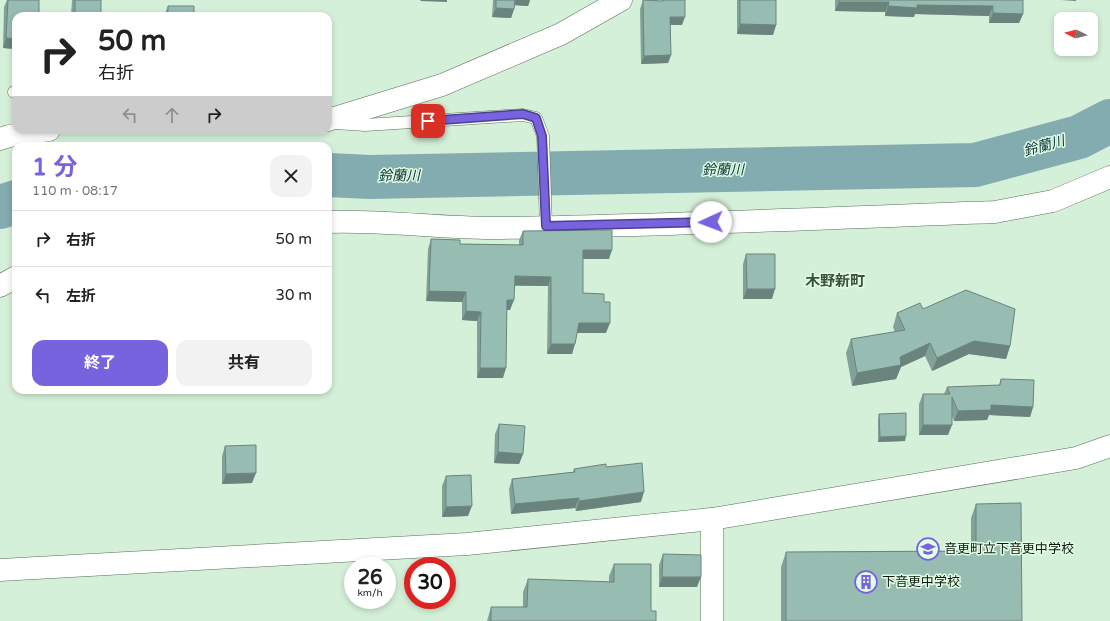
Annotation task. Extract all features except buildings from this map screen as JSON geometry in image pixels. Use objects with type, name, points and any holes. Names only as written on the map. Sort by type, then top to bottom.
[{"type":"street","points":[[332,121],[442,85],[561,34],[621,0]]},
{"type":"street","points":[[0,139],[27,134]]},
{"type":"street","points":[[332,222],[355,221],[490,228],[995,212],[1053,201],[1110,177]]},
{"type":"street","points":[[0,286],[12,279]]},
{"type":"street","points":[[0,570],[468,544],[712,519],[1076,458],[1110,446]]},
{"type":"street","points":[[712,519],[712,621]]},
{"type":"lane","points":[[332,122],[365,125],[523,114],[536,118],[542,136],[546,226]]},
{"type":"waterway","name":"鈴蘭川","points":[[332,175],[370,177],[975,165],[1079,137],[1110,121]]},
{"type":"waterway","name":"鈴蘭川","points":[[0,207],[12,203]]},
{"type":"place","name":"音更町立下音更中学校","points":[[928,549]]},
{"type":"place","name":"下音更中学校","points":[[866,582]]},
{"type":"district","name":"木野新町","points":[[835,281]]},
{"type":"route","points":[[428,121],[523,114],[536,118],[542,136],[546,226],[711,222]]}]
